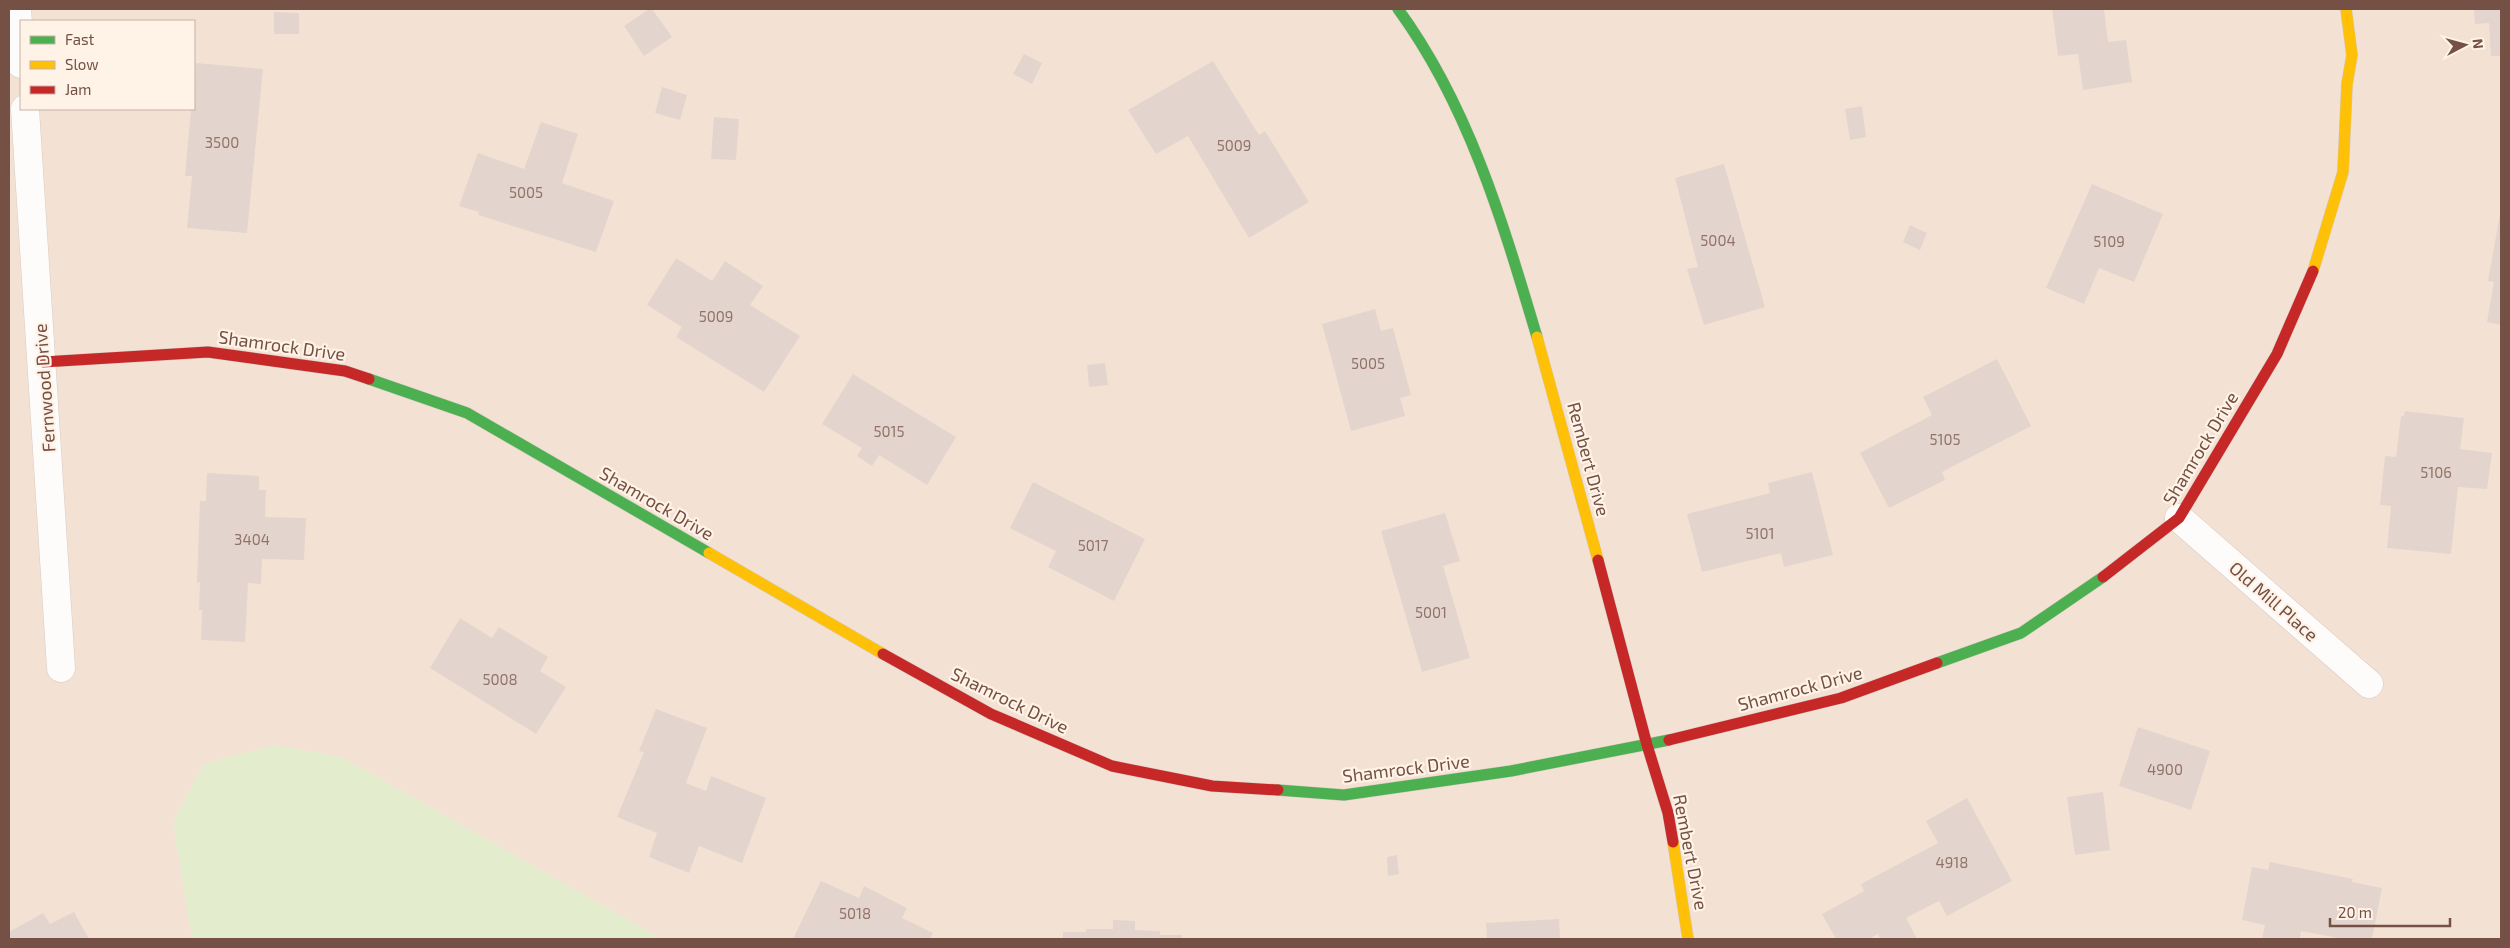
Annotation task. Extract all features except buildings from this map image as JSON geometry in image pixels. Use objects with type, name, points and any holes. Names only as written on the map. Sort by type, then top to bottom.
[{"type":"street","points":[[17,9],[20,50]]},
{"type":"street","name":"Rembert Drive","points":[[1398,9],[1420,39],[1459,112],[1502,220],[1551,385],[1647,745],[1668,813],[1688,924],[1688,939]]},
{"type":"street","name":"Shamrock Drive","points":[[43,362],[208,352],[345,371],[467,413],[893,660],[992,714],[1112,766],[1212,786],[1344,795],[1511,772],[1647,745],[1841,698],[2021,633],[2118,568],[2178,518],[2277,354],[2318,258],[2343,172],[2348,84],[2352,55],[2346,9]]},
{"type":"street","name":"Fernwood Drive","points":[[24,110],[43,362],[61,668]]},
{"type":"street","name":"Old Mill Place","points":[[2178,518],[2369,684]]},
{"type":"shaded area","points":[[9,9],[2501,9],[2501,939],[9,939]]},
{"type":"green space","points":[[274,745],[342,757],[662,939],[192,939],[173,823],[203,764]]},
{"type":"traffic: fast","points":[[1398,9],[1423,46],[1445,85],[1464,125],[1497,209],[1537,337]]},
{"type":"traffic: fast","points":[[369,379],[467,413],[709,553]]},
{"type":"traffic: fast","points":[[1937,663],[2021,633],[2103,577]]},
{"type":"traffic: fast","points":[[1278,790],[1344,795],[1511,771],[1669,740]]},
{"type":"traffic: slow","points":[[2313,271],[2343,172],[2347,84],[2352,55],[2346,9]]},
{"type":"traffic: slow","points":[[1537,337],[1598,560]]},
{"type":"traffic: slow","points":[[709,553],[883,654]]},
{"type":"traffic: slow","points":[[1673,842],[1688,939]]},
{"type":"traffic: jam","points":[[2103,577],[2179,518],[2277,354],[2313,271]]},
{"type":"traffic: jam","points":[[43,362],[208,352],[345,371],[369,379]]},
{"type":"traffic: jam","points":[[1598,560],[1647,745],[1668,813],[1673,842]]},
{"type":"traffic: jam","points":[[883,654],[991,714],[1112,766],[1212,786],[1278,790]]},
{"type":"traffic: jam","points":[[1669,740],[1841,698],[1937,663]]}]
